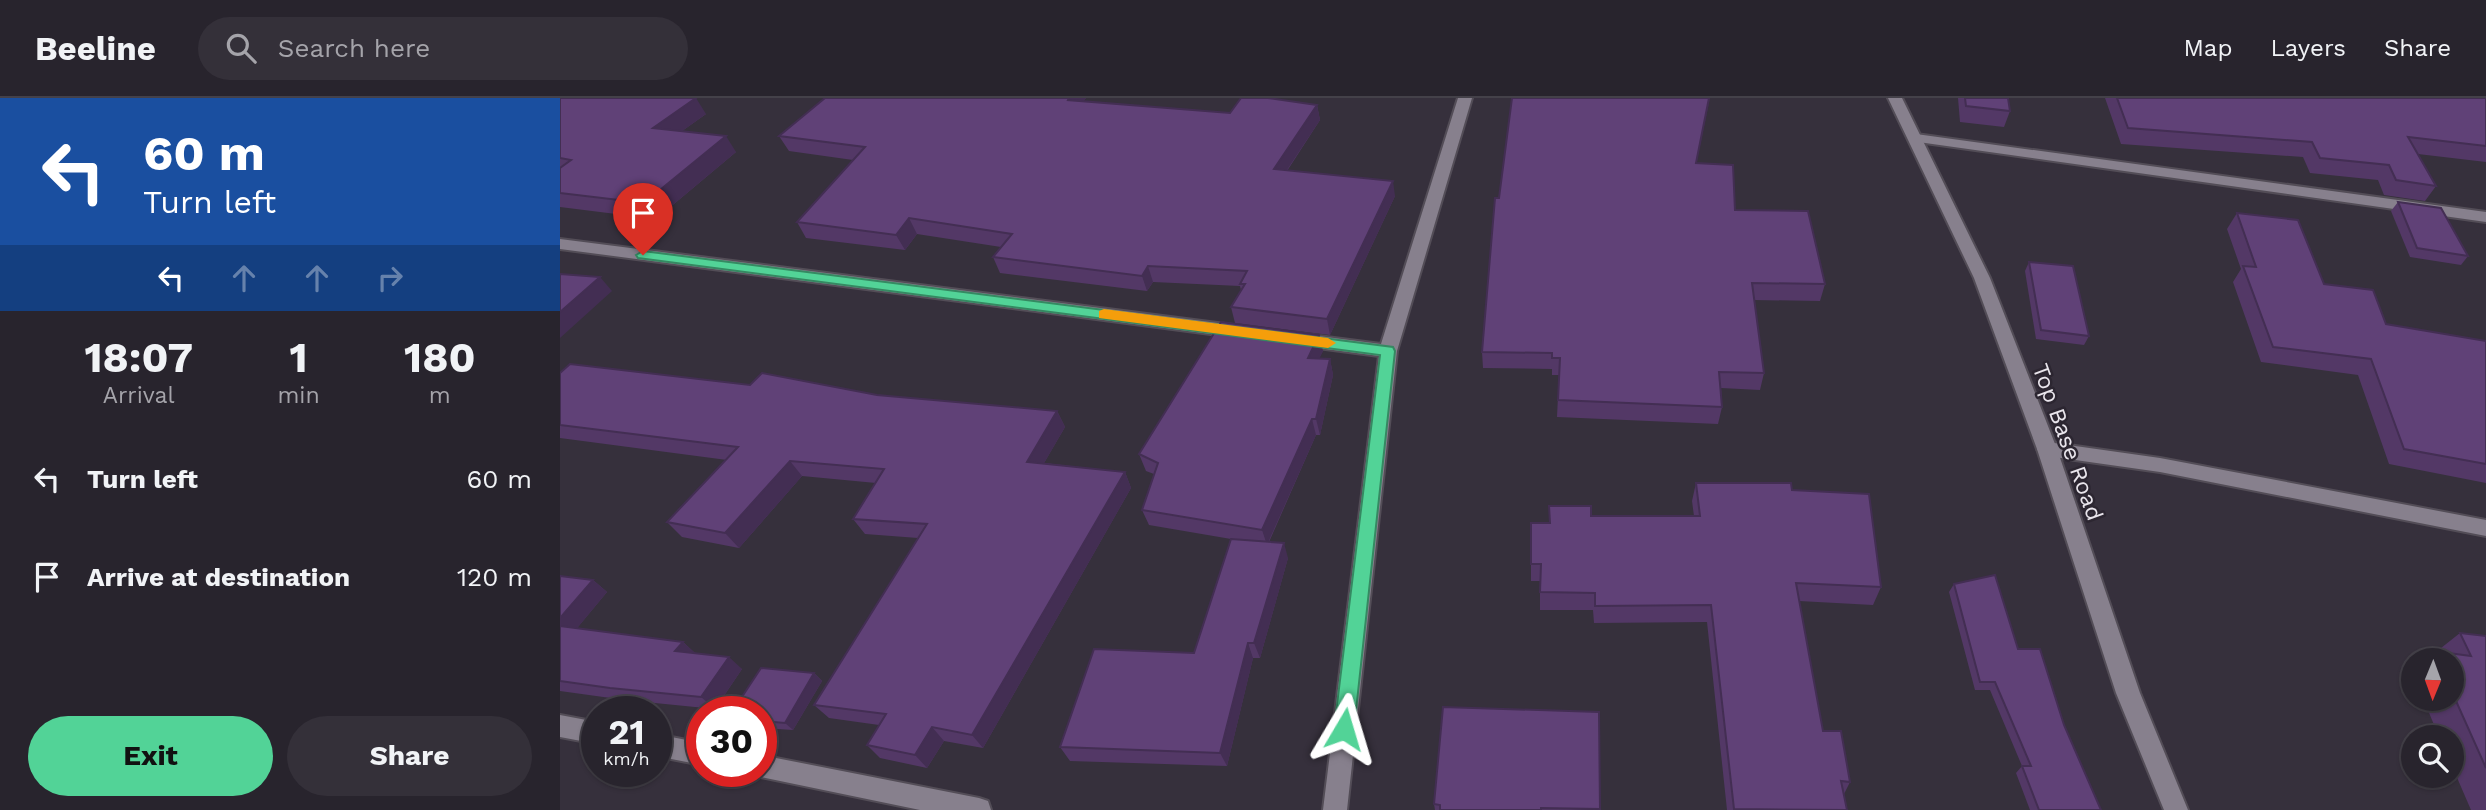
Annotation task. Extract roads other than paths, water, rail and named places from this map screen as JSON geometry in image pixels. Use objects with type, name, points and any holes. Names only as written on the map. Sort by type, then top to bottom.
[{"type":"street","points":[[1335,810],[1388,351],[1465,98]]},
{"type":"street","name":"Top Base Road","points":[[1895,98],[1982,278],[2047,449],[2128,693],[2176,810]]},
{"type":"street","points":[[1916,138],[2486,217]]},
{"type":"street","points":[[560,244],[1388,351]]},
{"type":"street","points":[[2047,449],[2160,465],[2486,528]]},
{"type":"street","points":[[560,726],[581,730]]},
{"type":"street","points":[[777,769],[979,810]]}]
